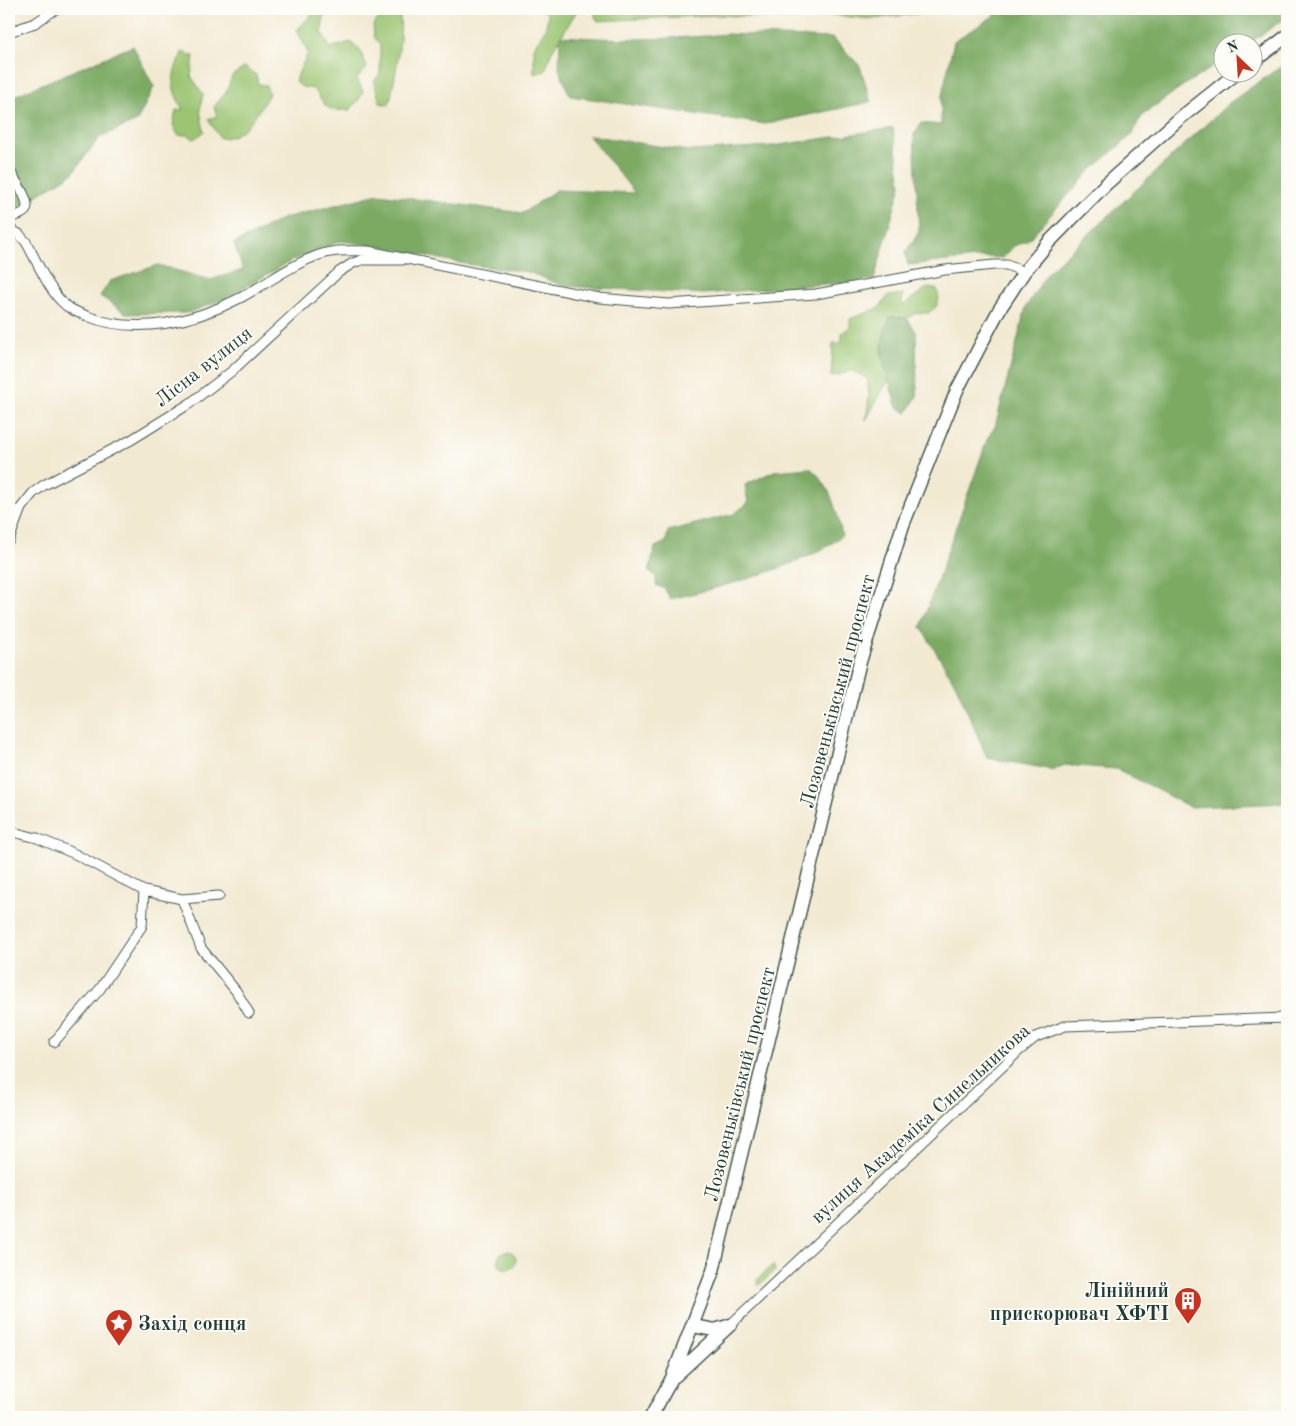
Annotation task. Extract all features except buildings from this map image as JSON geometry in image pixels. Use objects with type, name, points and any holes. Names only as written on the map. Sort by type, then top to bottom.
[{"type":"highway","points":[[1264,53],[1287,36]]},
{"type":"highway","name":"Лозовеньківський проспект","points":[[651,1417],[672,1378],[694,1326],[713,1271],[859,664],[888,570],[936,440],[957,390],[999,310],[1024,272],[1048,242],[1105,185],[1179,119],[1225,82]]},
{"type":"highway","points":[[701,1307],[713,1323],[730,1325]]},
{"type":"highway","points":[[694,1326],[715,1330],[730,1325]]},
{"type":"highway","points":[[672,1378],[730,1325]]},
{"type":"highway","points":[[641,1417],[660,1401]]},
{"type":"street","points":[[9,32],[35,23],[56,9]]},
{"type":"street","points":[[9,170],[27,202],[26,209],[21,214],[9,219]]},
{"type":"street","points":[[9,229],[19,234],[26,242],[60,300],[72,310],[102,323],[122,326],[161,324],[191,317],[240,298],[290,267],[334,250],[368,251],[599,298],[669,304],[816,294],[944,270],[994,264],[1007,265],[1024,272]]},
{"type":"street","name":"Лісна вулиця","points":[[9,540],[21,508],[33,493],[44,485],[131,440],[189,404],[232,371],[339,272],[362,260],[407,260]]},
{"type":"street","points":[[9,830],[37,838],[75,854],[144,891],[182,899],[219,896]]},
{"type":"street","points":[[54,1042],[100,990],[138,932],[144,920],[144,891]]},
{"type":"street","points":[[182,899],[201,948],[236,991],[249,1013]]},
{"type":"street","name":"вулиця Академіка Синельникова","points":[[730,1325],[1036,1037],[1065,1026],[1287,1018]]},
{"type":"green space","points":[[390,9],[397,9],[401,26],[389,105],[380,103],[374,81],[380,74],[380,45],[374,37],[373,24]]},
{"type":"green space","points":[[542,9],[578,9],[551,53],[545,71],[534,74],[534,47],[546,28],[548,15]]},
{"type":"green space","points":[[596,9],[962,9],[871,19],[831,15],[796,19],[718,15],[598,21],[595,17]]},
{"type":"green space","points":[[1008,9],[1287,9],[1287,17],[1264,33],[1214,32],[1214,67],[1181,87],[1144,114],[1133,134],[1091,170],[1028,240],[1014,246],[1003,258],[987,257],[908,265],[905,253],[919,232],[914,134],[921,123],[941,125],[941,100],[954,41],[992,17],[996,12]]},
{"type":"green space","points":[[315,11],[324,15],[322,32],[330,48],[350,42],[360,50],[367,67],[357,79],[363,91],[350,110],[331,109],[325,105],[314,89],[302,87],[295,81],[308,53],[297,30]]},
{"type":"green space","points":[[726,34],[833,38],[860,66],[871,102],[765,124],[570,96],[559,69],[560,36],[643,39]]},
{"type":"green space","points":[[133,46],[154,87],[137,121],[100,137],[72,174],[9,213],[9,98]]},
{"type":"green space","points":[[182,52],[194,56],[191,76],[203,94],[200,110],[204,132],[194,139],[188,135],[178,135],[173,125],[176,110],[183,110],[175,94],[173,81]]},
{"type":"green space","points":[[1287,62],[1287,803],[1190,807],[1117,769],[1064,765],[1055,770],[987,758],[956,685],[921,627],[988,437],[995,427],[1026,307],[1047,273],[1229,103],[1259,82],[1264,82],[1264,78]]},
{"type":"green space","points":[[245,67],[256,75],[258,84],[266,85],[269,94],[255,116],[243,129],[229,137],[220,138],[208,119],[217,116],[214,107],[227,91],[232,76]]},
{"type":"green space","points":[[893,128],[901,185],[874,280],[703,294],[564,286],[528,272],[465,264],[385,247],[341,241],[291,261],[226,298],[188,313],[127,314],[100,296],[110,281],[158,265],[210,280],[243,270],[234,244],[284,218],[378,194],[523,213],[556,190],[635,193],[588,135],[689,151],[773,146]]},
{"type":"green space","points":[[927,288],[937,289],[939,299],[936,307],[928,313],[916,313],[908,318],[889,317],[881,354],[889,379],[866,420],[869,396],[867,378],[852,371],[831,377],[833,343],[842,343],[842,333],[850,327],[850,319],[879,308],[888,296],[903,294],[902,306]]},
{"type":"green space","points":[[890,317],[907,318],[916,332],[917,396],[907,413],[896,406],[882,352],[885,330]]},
{"type":"green space","points":[[810,468],[823,482],[832,498],[842,535],[828,546],[786,566],[670,599],[665,589],[656,585],[656,576],[649,572],[655,547],[666,542],[668,531],[734,514],[748,503],[745,485],[774,471]]},
{"type":"green space","points":[[503,1251],[511,1251],[516,1256],[514,1267],[503,1269],[498,1264],[498,1256]]},
{"type":"green space","points":[[771,1266],[774,1266],[775,1271],[759,1285],[756,1281]]},
{"type":"place","name":"Лінійний прискорювач ХФТІ","points":[[1188,1325]]},
{"type":"place","name":"Захід сонця","points":[[119,1347]]}]
